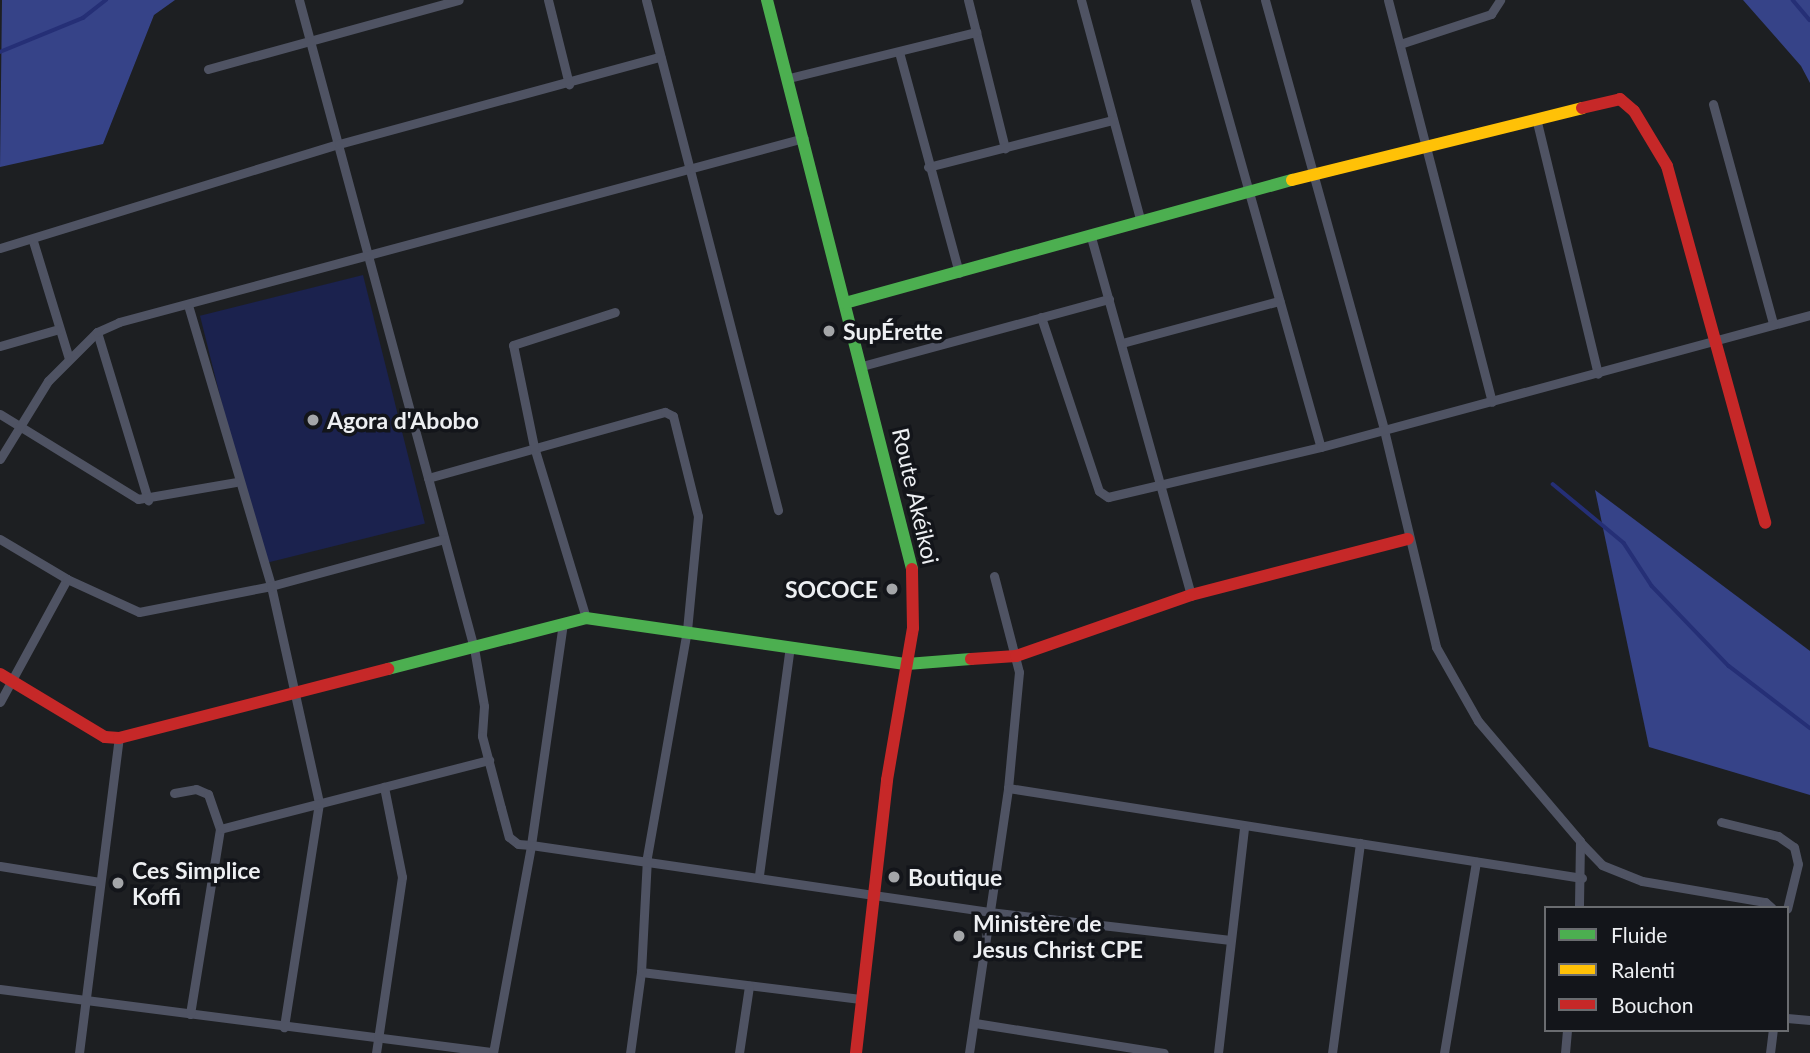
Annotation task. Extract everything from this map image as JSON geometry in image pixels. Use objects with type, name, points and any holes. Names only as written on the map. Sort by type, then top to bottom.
[{"type":"street","points":[[299,0],[371,258],[474,648],[489,760],[509,837],[531,845],[647,858],[877,892],[989,912],[1230,940]]},
{"type":"street","points":[[208,69],[310,42],[432,4],[459,0]]},
{"type":"street","points":[[548,0],[569,84]]},
{"type":"street","name":"Route Akéikoi","points":[[767,0],[912,554],[914,628],[887,780],[877,892],[856,1053]]},
{"type":"street","points":[[968,0],[1005,148]]},
{"type":"street","points":[[1195,0],[1321,447]]},
{"type":"street","points":[[1265,0],[1384,430],[1436,647],[1460,696],[1602,865],[1642,881],[1765,902],[1770,906]]},
{"type":"street","points":[[1388,0],[1429,143],[1492,402]]},
{"type":"street","points":[[1401,44],[1491,14],[1500,0]]},
{"type":"street","points":[[649,1],[689,172],[778,510]]},
{"type":"street","points":[[1084,1],[1141,222]]},
{"type":"street","points":[[789,78],[976,32]]},
{"type":"street","points":[[899,52],[928,167],[959,273]]},
{"type":"street","points":[[0,248],[33,241],[339,144],[569,84],[660,57]]},
{"type":"street","points":[[845,303],[1429,143],[1620,99],[1634,111],[1667,166],[1713,344],[1765,523]]},
{"type":"street","points":[[1713,104],[1773,324]]},
{"type":"street","points":[[1536,118],[1598,374]]},
{"type":"street","points":[[928,167],[1113,120]]},
{"type":"street","points":[[0,459],[18,425],[69,359],[97,332],[188,305],[689,172],[804,138]]},
{"type":"street","points":[[1091,237],[1191,595]]},
{"type":"street","points":[[33,241],[69,359]]},
{"type":"street","points":[[862,366],[1109,299]]},
{"type":"street","points":[[1122,343],[1279,301]]},
{"type":"street","points":[[188,305],[236,482],[271,586],[319,803],[284,1027]]},
{"type":"street","points":[[586,618],[534,447],[514,342],[615,312]]},
{"type":"street","points":[[1041,317],[1099,491],[1108,497],[1321,447],[1713,344],[1810,315]]},
{"type":"street","points":[[0,346],[59,329]]},
{"type":"street","points":[[97,332],[148,500]]},
{"type":"street","points":[[429,478],[534,447],[670,412],[697,507],[687,630],[647,858],[641,972],[630,1053]]},
{"type":"street","points":[[0,414],[133,497],[148,500],[236,482]]},
{"type":"street","points":[[0,539],[67,579],[133,612],[271,586],[444,539]]},
{"type":"street","points":[[6,677],[105,737],[119,737],[586,618],[687,630],[907,664],[1016,656],[1191,595],[1408,539]]},
{"type":"street","points":[[969,1053],[1008,788],[1019,672],[994,576]]},
{"type":"street","points":[[0,702],[6,677],[67,579]]},
{"type":"street","points":[[0,989],[493,1053],[531,845],[563,624]]},
{"type":"street","points":[[759,875],[790,647]]},
{"type":"street","points":[[79,1053],[119,737]]},
{"type":"street","points":[[220,829],[489,760]]},
{"type":"street","points":[[376,1053],[402,877],[384,787]]},
{"type":"street","points":[[1008,788],[1244,828],[1360,843],[1582,878]]},
{"type":"street","points":[[174,793],[196,789],[208,794],[220,829],[190,1014]]},
{"type":"street","points":[[1721,822],[1778,836],[1794,847],[1798,864],[1788,906]]},
{"type":"street","points":[[1218,1053],[1244,828]]},
{"type":"street","points":[[1579,906],[1582,878],[1580,841]]},
{"type":"street","points":[[1332,1053],[1360,843]]},
{"type":"street","points":[[1444,1053],[1476,862]]},
{"type":"street","points":[[0,866],[100,882]]},
{"type":"street","points":[[641,972],[862,999]]},
{"type":"street","points":[[739,1053],[748,986]]},
{"type":"street","points":[[1789,1018],[1810,1020]]},
{"type":"street","points":[[975,1023],[1164,1053]]},
{"type":"street","points":[[1565,1053],[1567,1032]]},
{"type":"street","points":[[1770,1053],[1773,1032]]},
{"type":"shaded area","points":[[2,0],[175,0],[154,15],[103,144],[0,167]]},
{"type":"shaded area","points":[[1743,0],[1810,0],[1810,83],[1801,66]]},
{"type":"shaded area","name":"Agora d'Abobo","points":[[363,275],[425,523],[262,564],[200,316]]},
{"type":"shaded area","points":[[1595,490],[1810,651],[1810,795],[1649,747]]},
{"type":"waterway","points":[[0,52],[83,18],[106,0]]},
{"type":"waterway","points":[[1793,0],[1810,20]]},
{"type":"waterway","points":[[1553,484],[1624,543],[1652,586],[1729,666],[1810,728]]},
{"type":"traffic: fast","points":[[767,0],[912,569]]},
{"type":"traffic: fast","points":[[845,303],[1292,180]]},
{"type":"traffic: fast","points":[[388,669],[586,618],[907,664],[971,659]]},
{"type":"traffic: slow","points":[[1292,180],[1582,108]]},
{"type":"traffic: jam","points":[[1582,108],[1620,99],[1634,111],[1667,166],[1765,523]]},
{"type":"traffic: jam","points":[[971,659],[1016,656],[1191,595],[1408,539]]},
{"type":"traffic: jam","points":[[856,1053],[887,780],[913,628],[912,569]]},
{"type":"traffic: jam","points":[[0,674],[105,737],[119,738],[388,669]]},
{"type":"place","name":"SupÉrette","points":[[829,331]]},
{"type":"place","name":"Agora d'Abobo","points":[[313,420]]},
{"type":"place","name":"SOCOCE","points":[[892,589]]},
{"type":"place","name":"Boutique","points":[[894,877]]},
{"type":"place","name":"Ces Simplice Koffi","points":[[118,883]]},
{"type":"place","name":"Ministère de Jesus Christ CPE","points":[[959,936]]}]
